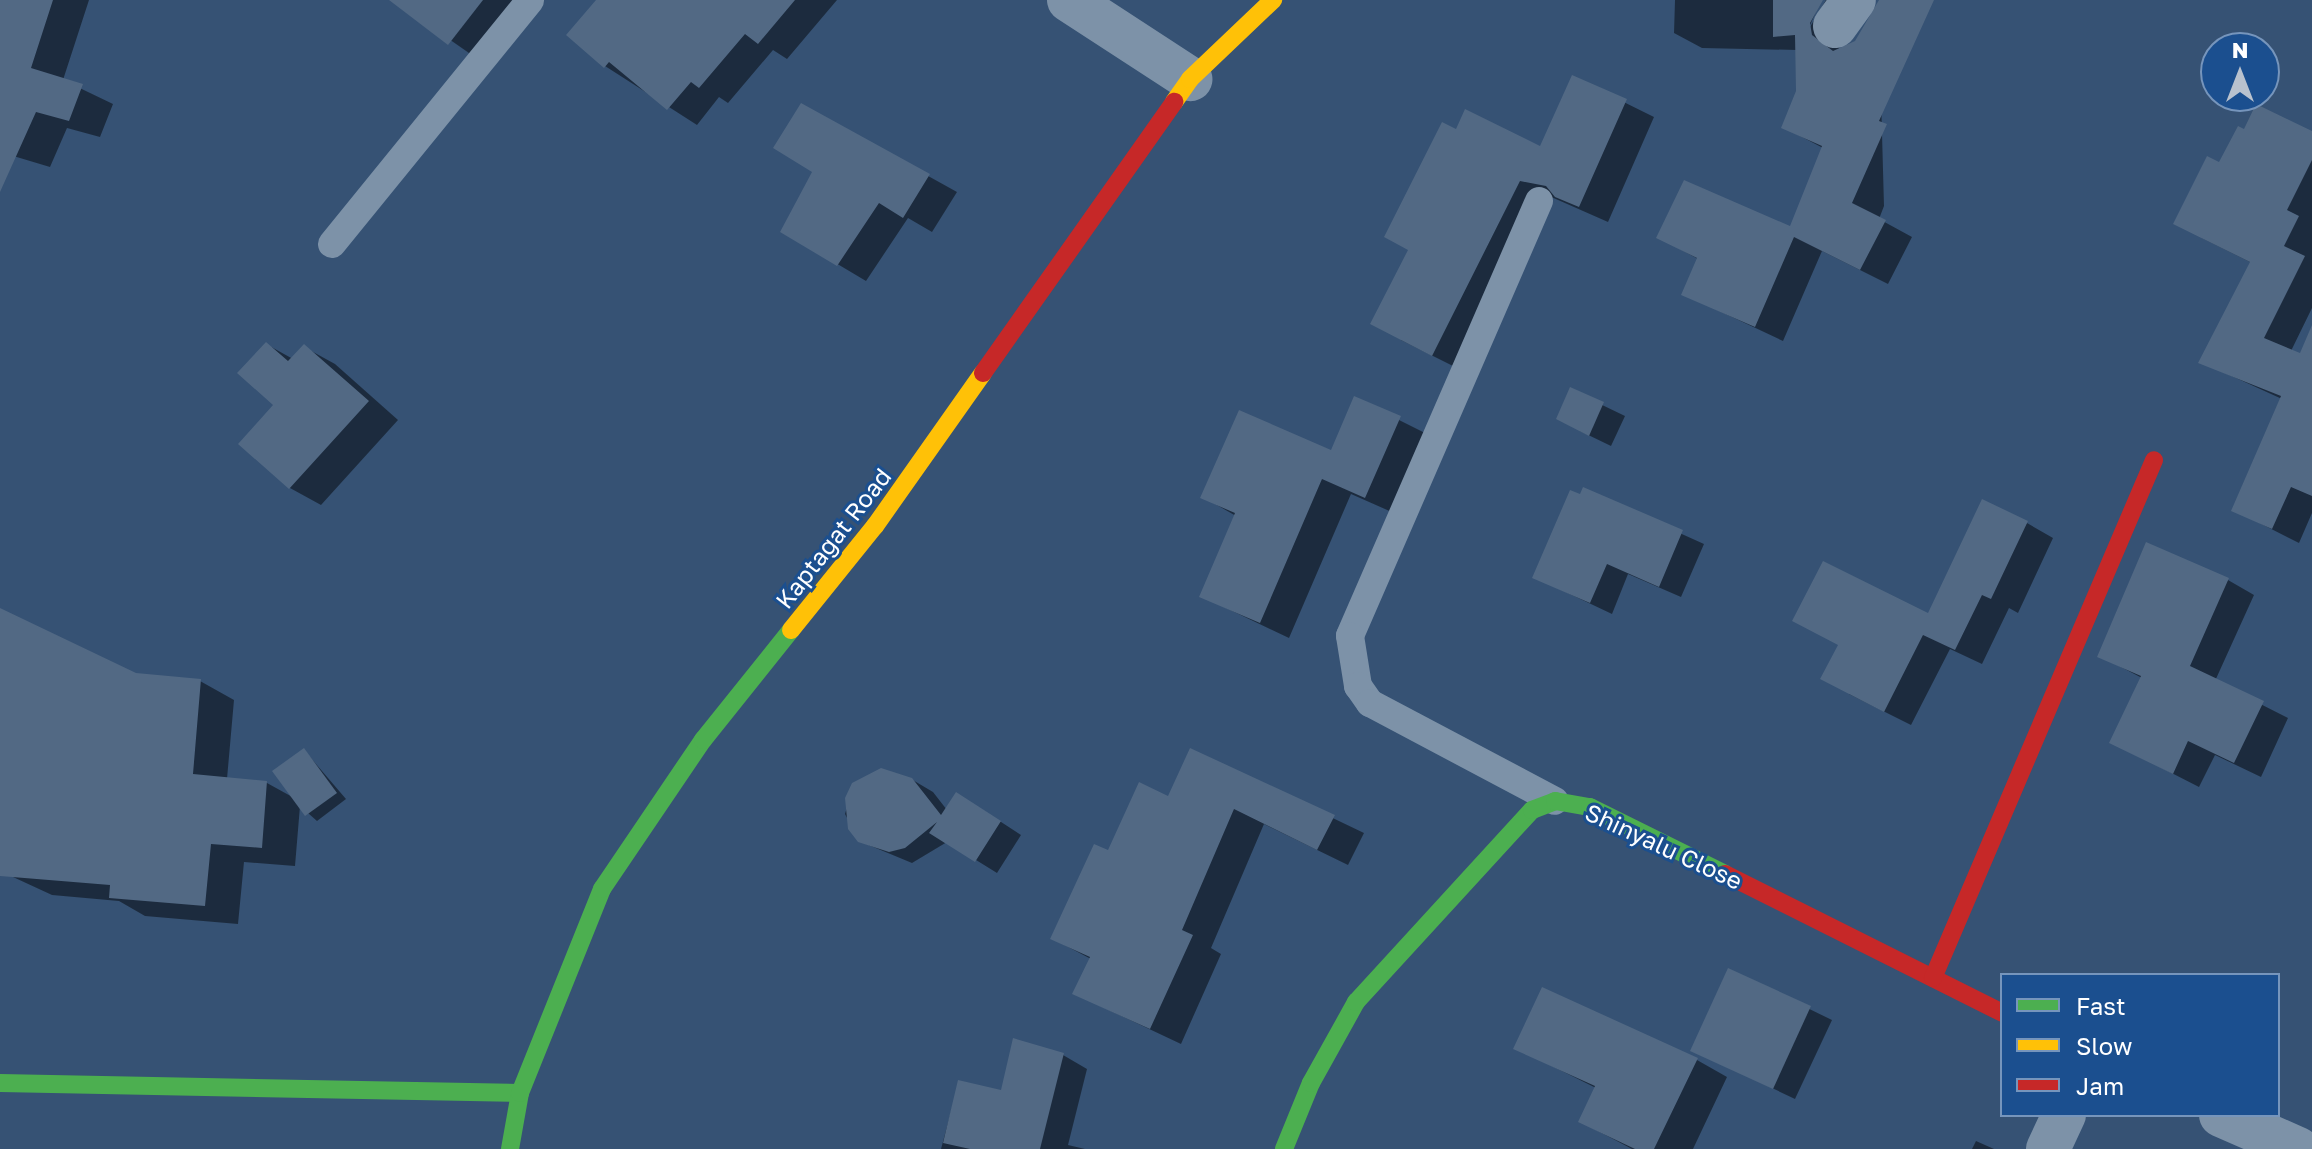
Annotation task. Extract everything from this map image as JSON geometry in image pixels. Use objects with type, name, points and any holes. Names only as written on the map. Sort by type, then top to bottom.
[{"type":"street","points":[[1069,0],[1190,79]]},
{"type":"street","name":"Kaptagat Road","points":[[510,1149],[520,1093],[602,889],[703,740],[875,526],[1190,79],[1273,0]]},
{"type":"street","points":[[1933,978],[2154,460]]},
{"type":"street","name":"Shinyalu Close","points":[[1284,1149],[1311,1083],[1356,1002],[1502,837],[1532,810],[1555,801],[1590,807],[2000,1012]]},
{"type":"street","points":[[0,1083],[520,1093]]},
{"type":"street","points":[[2048,1149],[2063,1117]]},
{"type":"street","points":[[2226,1117],[2298,1149]]},
{"type":"lane","points":[[332,244],[530,0]]},
{"type":"lane","points":[[1539,201],[1350,636],[1358,686],[1370,703],[1555,801]]},
{"type":"building","points":[[0,0],[53,0],[31,68],[83,84],[69,121],[36,112],[0,192]]},
{"type":"building","points":[[389,0],[483,0],[448,45]]},
{"type":"building","points":[[596,0],[795,0],[758,44],[745,34],[699,88],[691,82],[667,110],[609,62],[604,68],[566,35]]},
{"type":"building","points":[[1773,0],[1823,0],[1810,23],[1812,35],[1833,51],[1855,41],[1879,0],[1934,0],[1879,121],[1887,124],[1852,203],[1886,220],[1860,270],[1794,237],[1755,327],[1681,295],[1697,258],[1656,238],[1684,180],[1790,226],[1822,146],[1781,128],[1796,91],[1795,35],[1773,37]]},
{"type":"building","points":[[1572,75],[1627,99],[1579,207],[1555,197],[1546,186],[1520,181],[1432,356],[1370,324],[1408,250],[1384,237],[1442,122],[1456,129],[1465,109],[1540,146]]},
{"type":"building","points":[[801,103],[930,174],[903,218],[879,203],[837,266],[780,232],[812,172],[773,148]]},
{"type":"building","points":[[2252,112],[2273,112],[2312,131],[2312,160],[2287,210],[2299,216],[2284,246],[2305,256],[2264,338],[2300,353],[2312,325],[2312,496],[2291,487],[2272,529],[2231,511],[2281,396],[2198,363],[2250,262],[2173,224],[2207,156],[2219,162],[2238,126],[2244,129]]},
{"type":"building","points":[[266,342],[288,361],[304,344],[369,401],[289,489],[238,444],[273,405],[237,373]]},
{"type":"building","points":[[1570,387],[1604,402],[1589,436],[1556,419]]},
{"type":"building","points":[[1354,396],[1401,416],[1365,498],[1322,479],[1260,623],[1199,597],[1235,513],[1200,498],[1239,410],[1331,450]]},
{"type":"building","points":[[1583,487],[1683,530],[1659,587],[1607,564],[1590,603],[1532,578],[1570,490],[1580,494]]},
{"type":"building","points":[[1982,499],[2028,521],[1991,599],[1982,595],[1955,650],[1923,635],[1884,712],[1820,679],[1838,645],[1792,621],[1823,561],[1928,613]]},
{"type":"building","points":[[2146,542],[2229,578],[2190,666],[2264,701],[2234,763],[2188,741],[2173,774],[2109,743],[2141,676],[2097,657]]},
{"type":"building","points":[[0,608],[136,673],[201,679],[193,774],[267,781],[262,848],[211,844],[205,906],[109,898],[110,885],[0,876]]},
{"type":"building","points":[[304,748],[337,793],[305,816],[272,771]]},
{"type":"building","points":[[1190,748],[1335,815],[1317,850],[1234,809],[1182,930],[1193,935],[1150,1029],[1072,994],[1090,957],[1050,939],[1094,844],[1108,850],[1139,782],[1168,796]]},
{"type":"building","points":[[881,768],[912,778],[941,815],[956,792],[1001,821],[975,862],[929,833],[937,822],[905,848],[889,852],[858,842],[848,829],[845,798],[852,783]]},
{"type":"building","points":[[1728,968],[1811,1006],[1773,1089],[1690,1051]]},
{"type":"building","points":[[1542,987],[1698,1058],[1654,1149],[1635,1149],[1578,1122],[1595,1086],[1513,1049]]},
{"type":"building","points":[[1013,1038],[1064,1053],[1040,1149],[970,1149],[943,1143],[958,1080],[1001,1090]]},
{"type":"traffic: fast","points":[[510,1149],[520,1093],[602,889],[703,740],[791,630]]},
{"type":"traffic: fast","points":[[1284,1149],[1311,1083],[1356,1002],[1532,810],[1555,801],[1590,807],[1725,874]]},
{"type":"traffic: fast","points":[[0,1083],[520,1093]]},
{"type":"traffic: slow","points":[[1174,102],[1190,79],[1273,0]]},
{"type":"traffic: slow","points":[[791,630],[875,526],[983,373]]},
{"type":"traffic: jam","points":[[983,373],[1174,102]]},
{"type":"traffic: jam","points":[[1933,978],[2154,460]]},
{"type":"traffic: jam","points":[[1725,874],[2000,1012]]}]
